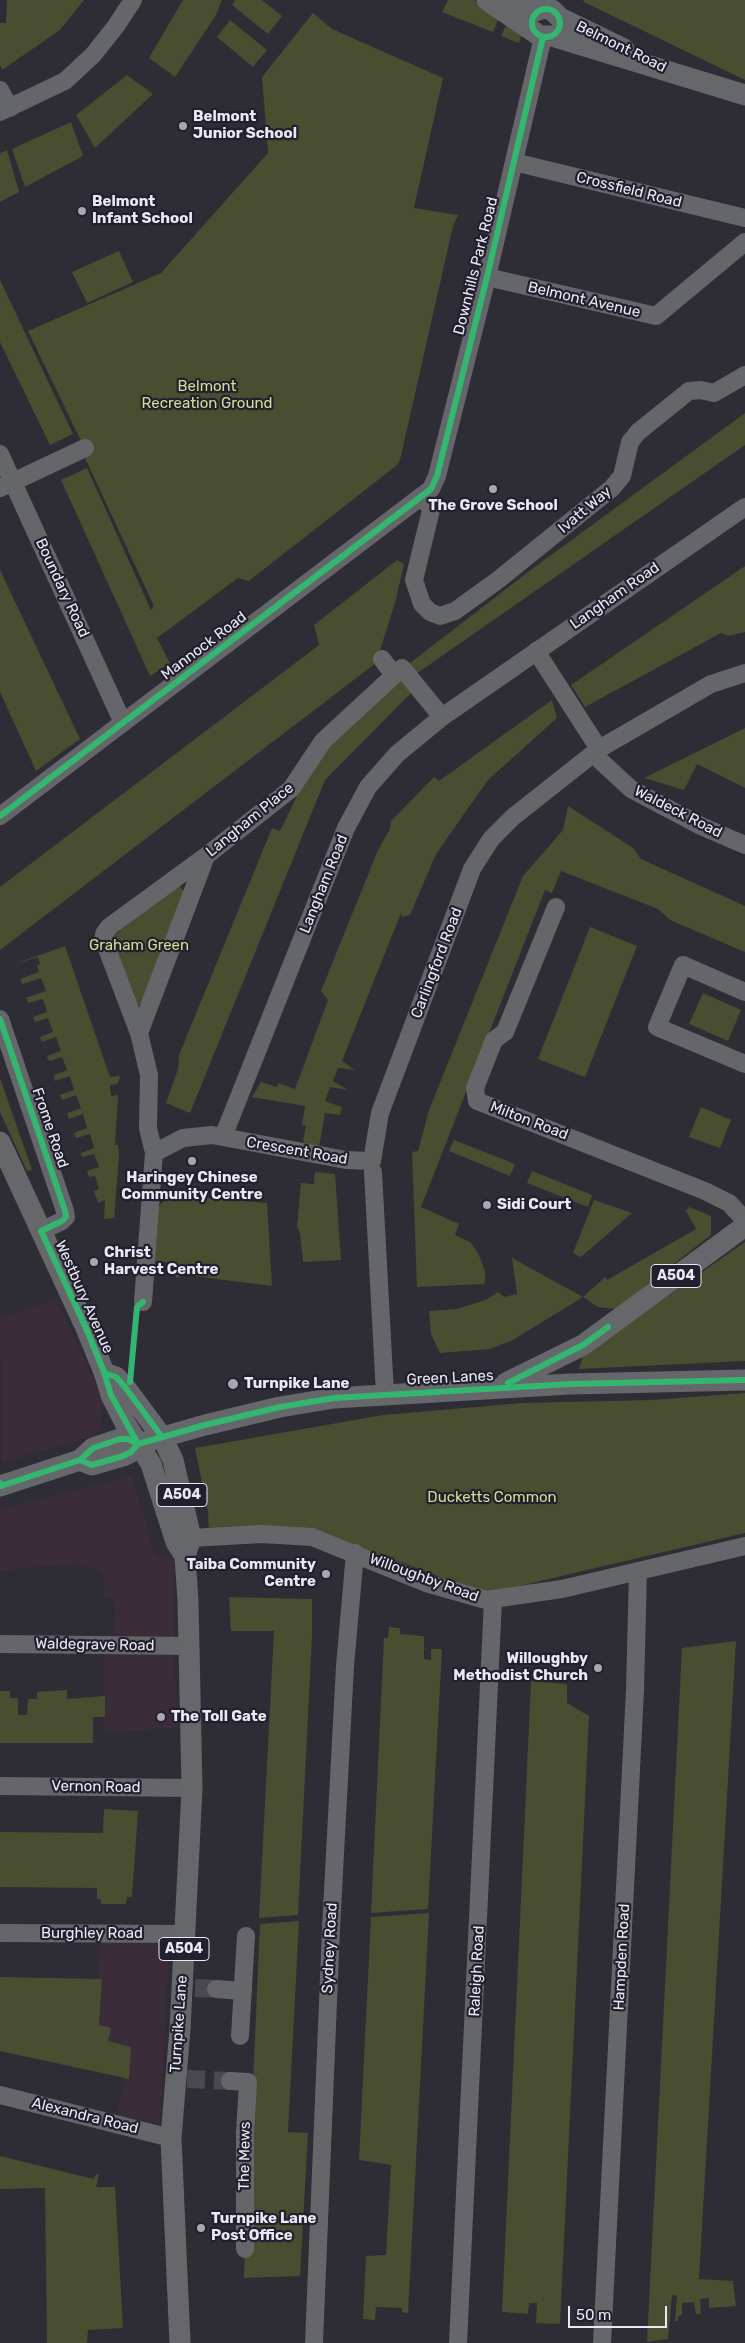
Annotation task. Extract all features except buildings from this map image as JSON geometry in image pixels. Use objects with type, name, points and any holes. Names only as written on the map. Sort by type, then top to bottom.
[{"type":"main road","points":[[487,0],[546,20]]},
{"type":"main road","points":[[516,0],[546,20]]},
{"type":"main road","name":"Belmont Road","points":[[546,20],[680,76],[745,96]]},
{"type":"main road","name":"Westbury Avenue","points":[[0,1142],[104,1372],[114,1402],[138,1444]]},
{"type":"main road","name":"A504","points":[[481,1389],[508,1383],[582,1345],[745,1226]]},
{"type":"main road","points":[[570,1384],[575,1361],[582,1345]]},
{"type":"main road","name":"Westbury Avenue","points":[[104,1372],[116,1377],[162,1437]]},
{"type":"main road","name":"Green Lanes","points":[[0,1485],[80,1460],[92,1465],[116,1458],[131,1452],[138,1444],[162,1437],[294,1404],[334,1398],[570,1384],[745,1380]]},
{"type":"main road","name":"Turnpike Lane","points":[[162,1437],[173,1460],[188,1546],[192,1788],[185,1934],[188,1988],[181,2078],[170,2138],[180,2343]]},
{"type":"main road","name":"Turnpike Lane","points":[[138,1444],[151,1464],[176,1542],[188,1546]]},
{"type":"street","points":[[0,90],[5,110],[65,81],[93,55],[116,26],[132,0]]},
{"type":"street","name":"Downhills Park Road","points":[[423,496],[431,489],[437,476],[487,277],[546,20]]},
{"type":"street","name":"Crossfield Road","points":[[514,162],[745,218]]},
{"type":"street","name":"Belmont Avenue","points":[[487,277],[656,316],[745,242]]},
{"type":"street","name":"Ivatt Way","points":[[423,496],[431,510],[414,580],[417,594],[422,604],[440,616],[455,611],[612,488],[622,476],[630,442],[638,432],[689,391],[701,390],[714,393],[745,375]]},
{"type":"street","points":[[6,485],[85,448]]},
{"type":"street","name":"Boundary Road","points":[[0,454],[6,485],[123,722]]},
{"type":"street","name":"Mannock Road","points":[[2,809],[123,722],[423,496]]},
{"type":"street","name":"Langham Road","points":[[223,1137],[356,806],[368,787],[398,754],[442,717],[745,507]]},
{"type":"street","name":"Waldeck Road","points":[[536,651],[596,751],[631,789],[701,826],[745,845]]},
{"type":"street","points":[[382,659],[394,675],[402,668],[442,717]]},
{"type":"street","name":"Carlingford Road","points":[[384,1394],[372,1166],[380,1113],[472,869],[491,839],[514,817],[596,751],[712,684],[745,673]]},
{"type":"street","name":"Langham Place","points":[[139,1033],[104,941],[104,934],[109,927],[206,856],[291,789],[323,741],[394,675]]},
{"type":"street","points":[[143,1302],[154,1153],[148,1128],[149,1075],[139,1033],[206,856]]},
{"type":"street","name":"Milton Road","points":[[556,907],[505,1032],[494,1040],[475,1088],[477,1101],[705,1191],[729,1203],[745,1220]]},
{"type":"street","points":[[744,1061],[657,1028],[683,966],[745,992]]},
{"type":"street","name":"Frome Road","points":[[0,1019],[65,1211],[66,1217],[62,1221],[41,1231]]},
{"type":"street","points":[[154,1153],[183,1138],[203,1135],[223,1137]]},
{"type":"street","name":"Crescent Road","points":[[223,1137],[372,1166]]},
{"type":"street","name":"Willoughby Road","points":[[188,1546],[262,1534],[305,1535],[355,1553],[426,1583],[482,1600],[562,1589],[745,1546]]},
{"type":"street","name":"Sydney Road","points":[[314,2343],[331,1929],[346,1666],[355,1553]]},
{"type":"street","name":"Hampden Road","points":[[602,2343],[635,1690],[638,1571]]},
{"type":"street","name":"Raleigh Road","points":[[458,2343],[493,1600]]},
{"type":"street","name":"Waldegrave Road","points":[[0,1644],[189,1646]]},
{"type":"street","name":"Vernon Road","points":[[0,1786],[192,1788]]},
{"type":"street","name":"Burghley Road","points":[[0,1933],[185,1934]]},
{"type":"street","points":[[240,2036],[246,1936]]},
{"type":"street","points":[[216,1990],[243,1991]]},
{"type":"street","name":"The Mews","points":[[230,2081],[248,2082],[245,2132],[245,2248]]},
{"type":"street","name":"Alexandra Road","points":[[0,2095],[170,2138]]},
{"type":"shaded area","points":[[56,1299],[104,1400],[100,1428],[98,1434],[2,1463],[0,1318]]},
{"type":"shaded area","points":[[132,1476],[155,1556],[167,1555],[174,1559],[174,1656],[178,1728],[104,1732],[104,1638],[115,1638],[115,1612],[114,1598],[104,1598],[103,1571],[81,1565],[45,1566],[0,1571],[0,1509]]},
{"type":"shaded area","points":[[100,1939],[170,1939],[160,2124],[117,2115],[125,2078],[129,2079],[99,2025],[102,1979],[97,1977],[97,1965],[99,1965]]},
{"type":"green space","points":[[7,0],[84,0],[60,30],[2,70],[0,65],[0,23],[6,23]]},
{"type":"green space","points":[[183,0],[222,0],[216,15],[175,77],[149,58]]},
{"type":"green space","points":[[235,0],[262,0],[282,16],[268,34],[232,5]]},
{"type":"green space","points":[[448,0],[474,0],[500,15],[493,32],[442,12]]},
{"type":"green space","points":[[583,0],[745,0],[745,80],[584,2]]},
{"type":"green space","name":"Belmont Recreation Ground","points":[[313,13],[332,29],[443,78],[414,208],[458,215],[453,226],[400,460],[397,465],[249,581],[238,578],[157,638],[170,663],[150,676],[61,480],[87,468],[151,610],[154,606],[86,460],[81,441],[28,331],[161,273],[268,153],[262,77]]},
{"type":"green space","points":[[230,20],[267,50],[253,67],[217,37]]},
{"type":"green space","points":[[508,21],[523,29],[519,43],[501,36]]},
{"type":"green space","points":[[127,75],[153,94],[95,148],[76,115]]},
{"type":"green space","points":[[71,122],[83,156],[25,187],[12,149]]},
{"type":"green space","points":[[7,150],[19,192],[0,202],[0,153]]},
{"type":"green space","points":[[119,251],[133,282],[87,303],[72,272]]},
{"type":"green space","points":[[0,280],[73,434],[50,445],[0,342]]},
{"type":"green space","points":[[745,413],[745,445],[416,674],[410,663],[532,569]]},
{"type":"green space","points":[[397,560],[404,564],[395,603],[376,663],[0,950],[0,887],[319,645],[314,625]]},
{"type":"green space","points":[[745,566],[745,632],[728,636],[721,633],[585,707],[571,685]]},
{"type":"green space","points":[[0,570],[80,739],[36,771],[0,692]]},
{"type":"green space","points":[[398,680],[414,690],[325,780],[190,1113],[166,1103],[178,1069],[179,1055],[272,828],[280,831],[297,796],[327,748]]},
{"type":"green space","points":[[552,700],[557,718],[488,780],[436,854],[410,915],[402,917],[401,913],[342,1061],[355,1070],[338,1068],[333,1081],[348,1090],[330,1087],[325,1101],[342,1107],[340,1115],[325,1113],[319,1146],[334,1149],[334,1152],[310,1147],[303,1141],[306,1126],[302,1125],[305,1106],[252,1097],[261,1082],[277,1087],[278,1083],[295,1089],[328,1000],[321,991],[378,850],[390,829],[391,821],[434,777],[439,781]]},
{"type":"green space","points":[[745,728],[745,788],[697,764],[684,790],[644,778]]},
{"type":"green space","points":[[568,806],[633,848],[641,859],[745,906],[745,952],[670,920],[658,909],[561,871],[552,893],[545,890],[421,1207],[459,1224],[455,1235],[470,1242],[478,1253],[485,1271],[484,1284],[417,1287],[412,1152],[418,1151],[429,1110],[523,876],[563,830]]},
{"type":"green space","name":"Graham Green","points":[[176,887],[180,887],[185,892],[142,1003],[136,1006],[112,943],[112,937]]},
{"type":"green space","points":[[590,927],[637,946],[585,1077],[538,1059]]},
{"type":"green space","points":[[65,946],[110,1077],[119,1076],[120,1078],[117,1084],[110,1085],[111,1096],[118,1095],[115,1145],[118,1145],[119,1156],[114,1218],[104,1219],[105,1200],[98,1203],[94,1191],[99,1189],[95,1176],[89,1177],[87,1171],[99,1167],[94,1154],[82,1157],[81,1153],[94,1148],[90,1134],[76,1138],[74,1133],[87,1128],[83,1114],[69,1119],[67,1113],[81,1108],[76,1095],[62,1100],[60,1095],[74,1090],[70,1076],[55,1081],[54,1075],[67,1070],[62,1057],[49,1061],[47,1056],[61,1051],[56,1037],[42,1042],[40,1037],[53,1032],[48,1018],[35,1022],[33,1017],[47,1012],[43,999],[28,1003],[26,998],[46,991],[41,978],[22,984],[20,979],[39,972],[37,965],[40,964],[38,957],[14,964]]},
{"type":"green space","points":[[703,993],[741,1010],[728,1041],[689,1024]]},
{"type":"green space","points":[[0,1078],[32,1170],[27,1171],[0,1112]]},
{"type":"green space","points":[[701,1107],[731,1120],[720,1148],[689,1137]]},
{"type":"green space","points":[[454,1140],[515,1164],[510,1176],[449,1151]]},
{"type":"green space","points":[[532,1171],[592,1195],[588,1207],[527,1183]]},
{"type":"green space","points":[[315,1172],[335,1174],[341,1260],[303,1262],[300,1233],[297,1227],[301,1183],[314,1184]]},
{"type":"green space","points":[[170,1195],[267,1203],[272,1286],[185,1275],[176,1278],[176,1266],[174,1263],[155,1261],[158,1207]]},
{"type":"green space","points":[[594,1200],[632,1213],[581,1257],[573,1253]]},
{"type":"green space","points":[[689,1207],[711,1216],[711,1235],[616,1309],[598,1307],[583,1297],[605,1277],[607,1280],[696,1229],[686,1211]]},
{"type":"green space","points":[[745,1242],[745,1361],[579,1369],[583,1355]]},
{"type":"green space","points":[[512,1258],[583,1297],[513,1340],[490,1349],[440,1353],[431,1334],[429,1311],[456,1309],[486,1300],[498,1292],[504,1297],[517,1294]]},
{"type":"green space","name":"Ducketts Common","points":[[745,1393],[745,1533],[485,1594],[377,1553],[306,1530],[209,1533],[208,1512],[195,1448],[383,1415],[522,1403],[653,1400]]},
{"type":"green space","points":[[229,1597],[312,1599],[312,1636],[298,1915],[259,1918],[274,1631],[231,1631]]},
{"type":"green space","points":[[389,1627],[400,1628],[400,1634],[424,1636],[424,1659],[431,1660],[431,1649],[442,1649],[428,1909],[371,1913],[384,1638],[388,1638]]},
{"type":"green space","points":[[736,1641],[699,2279],[733,2281],[736,2306],[709,2308],[709,2298],[700,2299],[701,2314],[696,2314],[694,2302],[682,2303],[682,2315],[678,2316],[678,2321],[675,2321],[677,2296],[672,2295],[668,2339],[647,2342],[682,1648]]},
{"type":"green space","points":[[531,1681],[567,1684],[567,1703],[589,1716],[560,2324],[536,2323],[537,2303],[529,2303],[528,2314],[502,2312]]},
{"type":"green space","points":[[67,1690],[67,1699],[105,1696],[105,1717],[93,1717],[93,1743],[0,1743],[0,1691],[10,1691],[10,1698],[18,1698],[18,1715],[27,1715],[28,1699],[37,1699],[37,1692]]},
{"type":"green space","points":[[104,1809],[138,1811],[132,1897],[127,1897],[126,1904],[101,1904],[101,1899],[97,1899],[97,1888],[0,1887],[0,1832],[103,1833]]},
{"type":"green space","points":[[429,1913],[408,2313],[402,2312],[402,2308],[376,2307],[375,2320],[363,2319],[366,2256],[386,2255],[391,2165],[359,2160],[371,1917]]},
{"type":"green space","points":[[299,1921],[288,2132],[308,2133],[300,2276],[244,2278],[249,2104],[253,2083],[260,1924]]},
{"type":"green space","points":[[0,1977],[102,1979],[99,2025],[111,2028],[108,2041],[131,2047],[129,2079],[0,2051]]},
{"type":"green space","points":[[0,2156],[94,2179],[96,2174],[99,2175],[96,2187],[115,2187],[123,2328],[88,2330],[87,2343],[47,2343],[45,2188],[0,2189]]},
{"type":"tunnel","points":[[195,1988],[216,1989]]},
{"type":"tunnel","points":[[187,2079],[230,2081]]},
{"type":"cycle path","points":[[546,9],[556,13],[560,23],[556,33],[546,37],[536,33],[532,23],[536,13],[546,9]]},
{"type":"cycle path","points":[[0,816],[431,489],[437,476],[487,277],[543,37]]},
{"type":"cycle path","points":[[0,1019],[65,1211],[66,1217],[62,1221],[41,1231],[86,1328],[111,1395],[138,1444]]},
{"type":"cycle path","points":[[130,1382],[137,1307],[143,1302]]},
{"type":"cycle path","points":[[508,1383],[583,1345],[608,1327]]},
{"type":"cycle path","points":[[104,1373],[116,1377],[162,1437]]},
{"type":"cycle path","points":[[80,1460],[92,1465],[123,1456],[131,1452],[138,1444],[205,1425],[280,1407],[334,1398],[570,1384],[745,1380]]},
{"type":"cycle path","points":[[0,1483],[1,1486],[80,1460],[93,1448],[120,1439],[128,1439],[138,1444]]},
{"type":"place","name":"Belmont Junior School","points":[[183,126]]},
{"type":"place","name":"Belmont Infant School","points":[[82,211]]},
{"type":"place","name":"The Grove School","points":[[493,489]]},
{"type":"place","name":"Haringey Chinese Community Centre","points":[[192,1161]]},
{"type":"place","name":"Sidi Court","points":[[487,1205]]},
{"type":"place","name":"Christ Harvest Centre","points":[[94,1262]]},
{"type":"place","name":"Turnpike Lane","points":[[233,1384]]},
{"type":"place","name":"Taiba Community Centre","points":[[326,1574]]},
{"type":"place","name":"Willoughby Methodist Church","points":[[598,1668]]},
{"type":"place","name":"The Toll Gate","points":[[161,1717]]},
{"type":"place","name":"Turnpike Lane Post Office","points":[[201,2228]]}]
